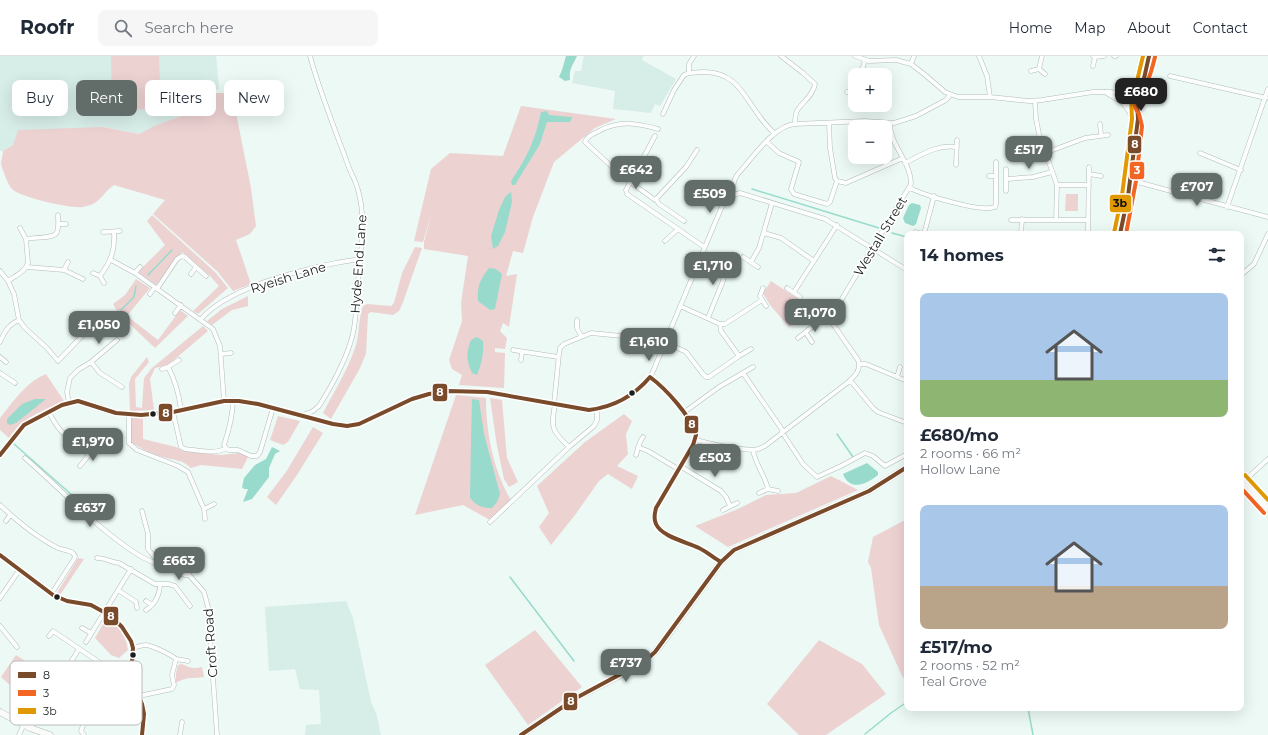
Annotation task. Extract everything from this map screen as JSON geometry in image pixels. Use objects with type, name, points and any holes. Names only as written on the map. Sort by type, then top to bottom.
[{"type":"main road","points":[[1126,105],[1133,106],[1137,100],[1149,56]]},
{"type":"main road","points":[[1136,126],[1133,116],[1124,99],[1144,78]]},
{"type":"main road","points":[[1121,231],[1130,180],[1138,119],[1137,100],[1134,94],[1128,94]]},
{"type":"main road","points":[[521,735],[576,698],[645,661],[655,652],[728,554],[738,548],[869,491],[904,469]]},
{"type":"main road","points":[[1244,483],[1268,509]]},
{"type":"main road","points":[[0,712],[10,717]]},
{"type":"main road","points":[[26,725],[50,735]]},
{"type":"street","name":"Hyde End Lane","points":[[273,408],[303,415],[314,411],[319,406],[334,381],[348,350],[354,323],[362,226],[361,207],[358,190],[318,85],[310,56]]},
{"type":"street","points":[[689,73],[689,64],[694,56]]},
{"type":"street","points":[[781,56],[815,84],[815,87],[808,98],[797,111],[795,124]]},
{"type":"street","points":[[855,56],[865,60],[896,60],[911,64],[940,89],[950,95],[963,98],[990,97],[1035,101],[1087,92],[1128,94]]},
{"type":"street","points":[[911,64],[914,56]]},
{"type":"street","points":[[979,56],[987,76],[990,97]]},
{"type":"street","points":[[1039,69],[1042,56]]},
{"type":"street","points":[[1093,66],[1094,57],[1104,56]]},
{"type":"street","points":[[862,68],[865,60]]},
{"type":"street","points":[[1031,71],[1039,69]]},
{"type":"street","points":[[1039,69],[1045,74]]},
{"type":"street","points":[[663,114],[680,79],[684,75],[702,72],[716,73],[733,81],[742,90],[760,117],[774,133]]},
{"type":"street","points":[[1170,76],[1266,98]]},
{"type":"street","points":[[1227,206],[1241,170],[1268,89]]},
{"type":"street","points":[[1105,92],[1126,105]]},
{"type":"street","points":[[892,124],[916,116],[946,100],[950,95]]},
{"type":"street","points":[[1035,101],[1038,134],[1057,185],[1056,220]]},
{"type":"street","points":[[733,195],[733,183],[774,133],[787,126],[795,124],[848,122]]},
{"type":"street","points":[[767,142],[779,153],[799,162],[791,192],[827,204],[830,202],[837,181],[835,178],[830,148],[829,123]]},
{"type":"street","points":[[658,129],[636,124],[612,125],[590,135],[585,142],[629,182],[684,221]]},
{"type":"street","points":[[1100,124],[1101,135]]},
{"type":"street","name":"Westall Street","points":[[832,318],[837,307],[910,188],[911,179],[892,135]]},
{"type":"street","points":[[1045,153],[1085,138],[1101,135],[1108,136]]},
{"type":"street","points":[[655,136],[629,182],[626,190],[627,194],[704,247]]},
{"type":"street","points":[[956,165],[957,140]]},
{"type":"street","points":[[837,181],[846,183],[938,148],[948,146],[956,147]]},
{"type":"street","points":[[656,200],[686,167],[697,150]]},
{"type":"street","points":[[1200,153],[1241,170]]},
{"type":"street","points":[[910,188],[977,208],[992,209],[995,208],[996,204],[996,162]]},
{"type":"street","points":[[1088,230],[1089,167]]},
{"type":"street","points":[[1006,169],[1006,191]]},
{"type":"street","points":[[1006,179],[1033,177],[1052,172]]},
{"type":"street","points":[[1089,174],[1101,176]]},
{"type":"street","points":[[989,176],[996,176]]},
{"type":"street","points":[[1130,180],[1268,217]]},
{"type":"street","points":[[1057,185],[1089,185]]},
{"type":"street","points":[[502,395],[589,410],[597,409],[625,398],[639,388],[650,377],[723,204],[727,198],[733,195],[740,193],[825,219],[837,225],[904,268]]},
{"type":"street","points":[[924,231],[934,196]]},
{"type":"street","points":[[751,262],[759,248],[772,203]]},
{"type":"street","points":[[26,239],[33,237],[52,237],[57,233],[58,215]]},
{"type":"street","points":[[1021,231],[1022,219]]},
{"type":"street","points":[[1011,220],[1088,220]]},
{"type":"street","points":[[58,224],[66,224]]},
{"type":"street","points":[[794,292],[837,225]]},
{"type":"street","points":[[8,281],[27,267],[28,257],[26,239],[20,228]]},
{"type":"street","points":[[665,241],[678,229]]},
{"type":"street","points":[[103,232],[120,231]]},
{"type":"street","points":[[100,276],[111,260],[114,249],[114,232]]},
{"type":"street","points":[[764,233],[781,238],[814,261]]},
{"type":"street","points":[[1244,273],[1254,264],[1268,234]]},
{"type":"street","points":[[150,294],[177,259],[182,256],[206,276]]},
{"type":"street","points":[[724,257],[737,265]]},
{"type":"street","points":[[743,257],[758,267]]},
{"type":"street","name":"Ryeish Lane","points":[[201,319],[213,308],[265,282],[317,267],[360,259]]},
{"type":"street","points":[[111,260],[135,273],[213,329],[220,346],[224,401]]},
{"type":"street","points":[[708,318],[723,281],[724,272],[731,261]]},
{"type":"street","points":[[64,270],[68,262]]},
{"type":"street","points":[[27,267],[64,270],[83,279]]},
{"type":"street","points":[[135,273],[140,267]]},
{"type":"street","points":[[191,274],[196,267]]},
{"type":"street","points":[[0,271],[8,281],[14,294],[19,320],[58,361],[81,336],[97,325]]},
{"type":"street","points":[[93,273],[100,276],[104,283]]},
{"type":"street","points":[[763,288],[760,296],[766,306]]},
{"type":"street","points":[[787,288],[800,296]]},
{"type":"street","points":[[680,306],[720,324],[725,324],[762,300]]},
{"type":"street","points":[[175,313],[181,306]]},
{"type":"street","points":[[696,440],[753,450],[765,446],[782,431],[850,380],[858,370],[858,360],[833,324],[832,318],[822,318],[806,333],[798,338]]},
{"type":"street","points":[[0,342],[7,327],[11,323],[19,320]]},
{"type":"street","points":[[577,320],[577,328],[581,336]]},
{"type":"street","points":[[720,324],[721,331],[739,356]]},
{"type":"street","points":[[569,447],[556,434],[552,421],[560,348],[564,344],[591,333],[622,336],[661,353]]},
{"type":"street","points":[[806,333],[812,342]]},
{"type":"street","points":[[69,403],[67,392],[70,378],[117,340]]},
{"type":"street","points":[[665,342],[686,352],[706,377],[713,375],[751,349]]},
{"type":"street","points":[[513,350],[558,357]]},
{"type":"street","points":[[521,360],[522,352]]},
{"type":"street","points":[[221,354],[231,353]]},
{"type":"street","points":[[0,357],[6,362]]},
{"type":"street","points":[[162,369],[179,360]]},
{"type":"street","points":[[91,362],[100,373],[122,387]]},
{"type":"street","points":[[859,364],[866,364],[904,380]]},
{"type":"street","points":[[168,367],[173,375],[178,391],[181,410]]},
{"type":"street","points":[[683,413],[719,387],[752,367]]},
{"type":"street","points":[[897,377],[900,367]]},
{"type":"street","points":[[0,373],[15,383]]},
{"type":"street","points":[[743,373],[803,464],[817,477],[862,454],[870,454],[885,466],[904,456]]},
{"type":"street","points":[[650,377],[656,380],[683,413],[695,432],[696,440],[656,508],[653,516],[654,521],[657,527],[663,532],[695,546],[721,562]]},
{"type":"street","points":[[850,380],[878,412],[904,422]]},
{"type":"street","points":[[263,405],[264,399]]},
{"type":"street","points":[[226,448],[224,445],[233,413],[232,400]]},
{"type":"street","points":[[0,454],[21,428],[30,421],[69,403],[78,401],[116,413],[129,415],[173,412],[232,400],[273,408],[260,452],[257,456],[251,456],[238,450],[230,450],[226,448]]},
{"type":"street","points":[[490,522],[569,447],[594,426],[597,420],[597,409]]},
{"type":"street","points":[[48,412],[60,431],[89,455]]},
{"type":"street","points":[[173,412],[182,447],[185,449],[214,452],[222,451],[226,448]]},
{"type":"street","points":[[129,415],[128,438],[132,447],[183,468],[188,472],[204,509],[205,519]]},
{"type":"street","points":[[636,455],[643,437]]},
{"type":"street","points":[[638,447],[721,491],[726,497],[730,506]]},
{"type":"street","points":[[80,466],[89,455],[98,449]]},
{"type":"street","points":[[753,450],[754,458],[767,483],[768,489]]},
{"type":"street","name":"Croft Road","points":[[25,458],[102,528],[137,554],[161,566],[185,575],[189,575],[204,592],[208,607],[217,735]]},
{"type":"street","points":[[1244,479],[1268,459]]},
{"type":"street","points":[[759,493],[768,489],[778,491]]},
{"type":"street","points":[[723,510],[737,503]]},
{"type":"street","points":[[204,509],[214,504]]},
{"type":"street","points":[[0,506],[42,539],[60,549],[73,553],[75,556],[52,594]]},
{"type":"street","points":[[142,511],[148,534],[148,550],[161,566]]},
{"type":"street","points":[[6,521],[10,515]]},
{"type":"street","points":[[0,555],[52,594],[67,601],[91,605],[104,611],[122,627],[131,641],[134,655],[133,661]]},
{"type":"street","points":[[172,569],[187,557],[189,575]]},
{"type":"street","points":[[97,558],[105,558],[119,563],[155,584],[168,584],[175,586],[190,606]]},
{"type":"street","points":[[0,598],[20,569]]},
{"type":"street","points":[[86,642],[131,569]]},
{"type":"street","points":[[146,610],[152,605],[159,595],[160,584]]},
{"type":"street","points":[[118,590],[136,602],[137,608]]},
{"type":"street","points":[[146,600],[152,605]]},
{"type":"street","points":[[0,626],[17,647]]},
{"type":"street","points":[[82,628],[91,634]]},
{"type":"street","points":[[49,636],[53,631],[97,661]]},
{"type":"street","points":[[13,643],[18,639]]},
{"type":"street","points":[[133,648],[145,645],[151,646],[172,655],[176,659],[188,661]]},
{"type":"street","points":[[71,661],[79,649]]},
{"type":"street","points":[[142,695],[152,692],[168,691],[173,688],[172,675],[176,659]]},
{"type":"street","points":[[142,707],[144,714],[142,735]]},
{"type":"street","points":[[180,735],[182,722]]},
{"type":"street","points":[[19,735],[24,725]]},
{"type":"street","points":[[83,725],[81,731],[84,735]]},
{"type":"shaded area","points":[[0,56],[216,56],[219,89],[216,90],[216,80],[145,80],[145,116],[181,116],[154,126],[139,134],[103,127],[13,145],[3,151],[0,151]]},
{"type":"shaded area","points":[[111,56],[159,56],[160,80],[145,80],[145,109],[137,109],[137,80],[111,80]]},
{"type":"shaded area","points":[[566,56],[577,56],[570,70],[570,80],[565,81],[559,77]]},
{"type":"shaded area","points":[[584,56],[643,56],[642,60],[676,79],[660,106],[655,104],[651,113],[613,109],[615,91],[572,83],[575,71],[581,71]]},
{"type":"shaded area","points":[[216,93],[224,93],[224,116],[237,116],[251,188],[256,226],[250,234],[236,240],[251,284],[233,291],[217,271],[153,214],[165,200],[114,185],[94,204],[89,206],[77,207],[46,202],[24,195],[12,189],[7,181],[1,163],[3,151],[13,145],[18,130],[103,127],[139,134],[154,126],[181,116],[216,116]]},
{"type":"shaded area","points":[[521,106],[616,119],[595,128],[554,162],[533,217],[523,253],[513,251],[506,276],[517,274],[509,327],[503,323],[500,331],[507,338],[505,349],[495,348],[495,352],[505,353],[504,388],[459,385],[462,375],[452,369],[449,360],[462,321],[461,303],[468,256],[424,249],[424,242],[431,215],[423,242],[414,241],[431,169],[450,153],[503,156]]},
{"type":"shaded area","points":[[547,111],[549,115],[572,117],[570,122],[547,122],[540,144],[515,185],[512,185],[511,181],[522,164],[533,140],[541,112]]},
{"type":"shaded area","points":[[511,192],[512,202],[505,232],[498,246],[493,249],[491,236],[499,210],[505,197]]},
{"type":"shaded area","points":[[1066,194],[1078,194],[1078,211],[1065,211]]},
{"type":"shaded area","points":[[912,203],[920,205],[921,208],[916,224],[913,226],[905,223],[903,218],[909,205]]},
{"type":"shaded area","points":[[152,215],[215,272],[228,288],[198,314],[193,311],[219,286],[210,276],[182,252],[156,285],[138,272],[165,245],[147,221]]},
{"type":"shaded area","points":[[415,247],[422,248],[402,305],[399,311],[393,315],[371,312],[368,314],[366,354],[359,370],[331,419],[323,413],[352,357],[358,338],[360,316],[363,306],[367,304],[391,306],[394,303],[402,273]]},
{"type":"shaded area","points":[[489,268],[496,269],[502,274],[495,309],[490,310],[478,301],[480,283]]},
{"type":"shaded area","points":[[136,279],[150,288],[127,316],[158,340],[180,310],[188,316],[155,348],[118,313],[113,304],[125,295]]},
{"type":"shaded area","points":[[771,281],[815,310],[789,327],[770,305],[763,293]]},
{"type":"shaded area","points":[[248,296],[248,306],[232,310],[212,325],[207,321],[222,309]]},
{"type":"shaded area","points":[[203,326],[208,331],[168,365],[155,368],[150,379],[154,410],[130,411],[129,384],[131,377],[147,357],[149,362],[135,379],[136,407],[142,408],[144,378],[152,368]]},
{"type":"shaded area","points":[[477,337],[483,341],[483,345],[482,358],[477,375],[472,373],[467,356],[471,340]]},
{"type":"shaded area","points":[[46,374],[64,401],[34,415],[21,424],[9,438],[0,430],[0,418],[26,387]]},
{"type":"shaded area","points":[[456,395],[486,398],[487,424],[495,464],[511,500],[490,520],[463,505],[415,515]]},
{"type":"shaded area","points":[[490,398],[502,400],[507,458],[518,482],[509,487],[504,479],[497,446]]},
{"type":"shaded area","points":[[35,399],[46,399],[16,423],[10,425],[7,423],[7,419],[22,404]]},
{"type":"shaded area","points":[[472,399],[479,400],[484,434],[500,494],[497,502],[492,508],[480,506],[470,498]]},
{"type":"shaded area","points":[[624,414],[632,421],[626,434],[628,454],[617,466],[638,476],[632,489],[608,474],[599,481],[551,545],[539,527],[549,513],[537,486],[585,442]]},
{"type":"shaded area","points":[[278,416],[300,421],[288,442],[283,445],[270,440]]},
{"type":"shaded area","points":[[131,418],[143,418],[143,439],[176,447],[183,451],[221,455],[240,453],[248,457],[242,469],[201,465],[191,468],[181,462],[150,452],[137,446],[129,440]]},
{"type":"shaded area","points":[[313,427],[323,433],[276,505],[267,497],[286,472]]},
{"type":"shaded area","points":[[272,447],[280,451],[275,454],[269,468],[269,477],[252,499],[243,502],[248,489],[244,489],[242,487],[244,478],[255,465],[266,459]]},
{"type":"shaded area","points":[[867,463],[878,472],[878,475],[859,485],[854,485],[846,480],[843,474]]},
{"type":"shaded area","points":[[831,476],[858,490],[728,547],[695,526],[738,509],[766,495],[796,493]]},
{"type":"shaded area","points":[[904,521],[903,678],[879,625],[871,568],[868,562],[873,537]]},
{"type":"shaded area","points":[[78,558],[84,559],[60,595],[57,593]]},
{"type":"shaded area","points":[[346,601],[353,618],[371,702],[376,713],[381,735],[305,735],[306,725],[321,724],[319,690],[300,689],[295,669],[269,671],[265,607]]},
{"type":"shaded area","points":[[107,617],[121,631],[126,640],[128,650],[119,658],[111,655],[95,638]]},
{"type":"shaded area","points":[[535,630],[582,687],[528,725],[485,665]]},
{"type":"shaded area","points":[[819,640],[862,664],[886,694],[826,735],[799,735],[767,704]]},
{"type":"shaded area","points":[[16,655],[25,661],[12,661]]},
{"type":"shaded area","points":[[10,664],[10,685],[1,677]]},
{"type":"shaded area","points":[[182,664],[192,668],[202,667],[204,677],[187,679],[176,683],[178,665]]},
{"type":"waterway","points":[[752,189],[879,228]]},
{"type":"waterway","points":[[892,233],[904,236]]},
{"type":"waterway","points":[[148,275],[172,250]]},
{"type":"waterway","points":[[121,310],[134,297],[136,286]]},
{"type":"waterway","points":[[837,434],[853,457]]},
{"type":"waterway","points":[[14,444],[81,503]]},
{"type":"waterway","points":[[510,577],[574,661]]},
{"type":"waterway","points":[[865,734],[904,704]]},
{"type":"waterway","points":[[1029,711],[1033,735]]},
{"type":"transit line","name":"3b","points":[[1114,231],[1122,195],[1132,119],[1131,98],[1143,56]]},
{"type":"transit line","name":"8","points":[[1121,231],[1128,196],[1138,119],[1137,99],[1143,83],[1149,56]]},
{"type":"transit line","name":"3","points":[[1127,231],[1136,181],[1142,126],[1139,114],[1130,100],[1143,89],[1147,82],[1155,57]]},
{"type":"transit line","name":"8","points":[[0,455],[24,425],[62,405],[78,401],[116,413],[141,415],[173,412],[224,401],[239,401],[258,404],[333,424],[347,426],[359,424],[412,399],[448,391],[487,392],[589,410],[622,400],[637,390],[650,377],[677,403],[689,420],[696,435],[693,445],[656,508],[654,516],[655,522],[659,529],[669,536],[699,548],[721,562]]},
{"type":"transit line","name":"8","points":[[521,735],[576,698],[645,661],[655,652],[721,562],[734,550],[869,491],[904,469]]},
{"type":"transit line","name":"3b","points":[[1245,475],[1268,500]]},
{"type":"transit line","name":"3","points":[[1244,491],[1264,513]]},
{"type":"transit line","name":"8","points":[[0,555],[53,595],[67,601],[91,605],[111,616],[122,627],[131,641],[133,648],[132,661]]},
{"type":"transit line","name":"8","points":[[142,704],[144,714],[142,735]]}]
